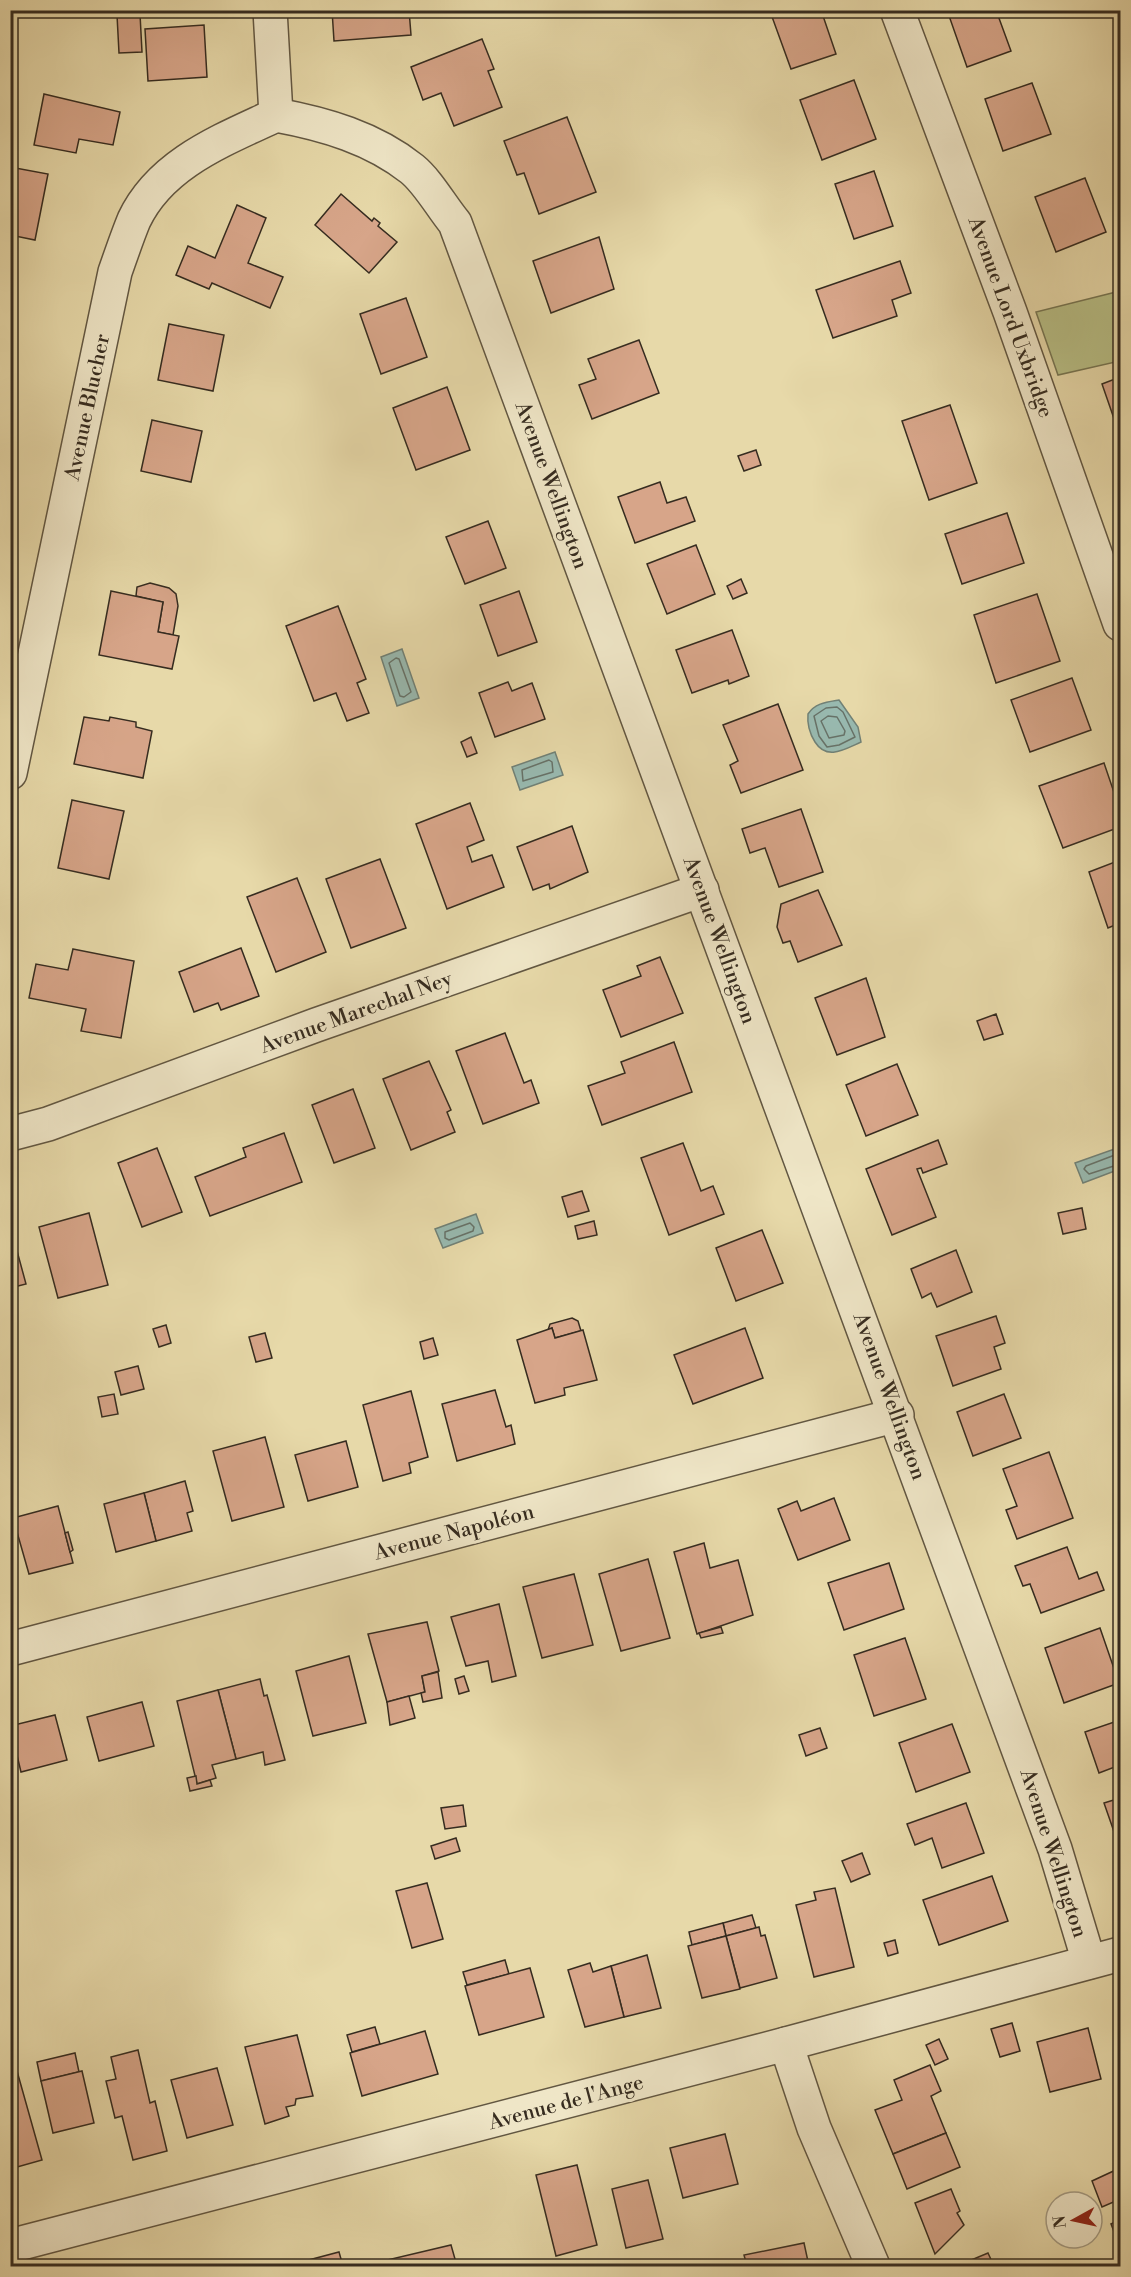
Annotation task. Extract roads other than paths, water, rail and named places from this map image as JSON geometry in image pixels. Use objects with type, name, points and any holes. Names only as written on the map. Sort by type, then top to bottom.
[{"type":"street","points":[[270,10],[276,115]]},
{"type":"street","name":"Avenue Lord Uxbridge","points":[[897,10],[1010,312],[1120,624]]},
{"type":"street","name":"Avenue Blucher","points":[[10,774],[115,272],[135,218],[166,176],[202,150],[276,115]]},
{"type":"street","name":"Avenue Wellington","points":[[276,115],[313,122],[371,142],[413,170],[454,223],[897,1415],[1055,1849],[1089,1962]]},
{"type":"street","name":"Avenue Marechal Ney","points":[[10,1134],[48,1124],[316,1025],[702,891]]},
{"type":"street","name":"Avenue Napoléon","points":[[10,1648],[897,1415]]},
{"type":"street","name":"Avenue de l'Ange","points":[[10,2246],[786,2044],[1120,1954]]},
{"type":"street","points":[[786,2044],[814,2128],[873,2266]]},
{"type":"water","points":[[402,649],[419,698],[397,706],[381,657]]},
{"type":"water","points":[[839,700],[858,727],[861,742],[836,752],[825,751],[820,748],[812,736],[808,725],[808,714],[818,705]]},
{"type":"water","points":[[555,752],[563,775],[520,790],[512,767]]},
{"type":"water","points":[[1120,1147],[1120,1169],[1083,1183],[1075,1163]]},
{"type":"water","points":[[476,1214],[483,1233],[443,1248],[435,1229]]}]
